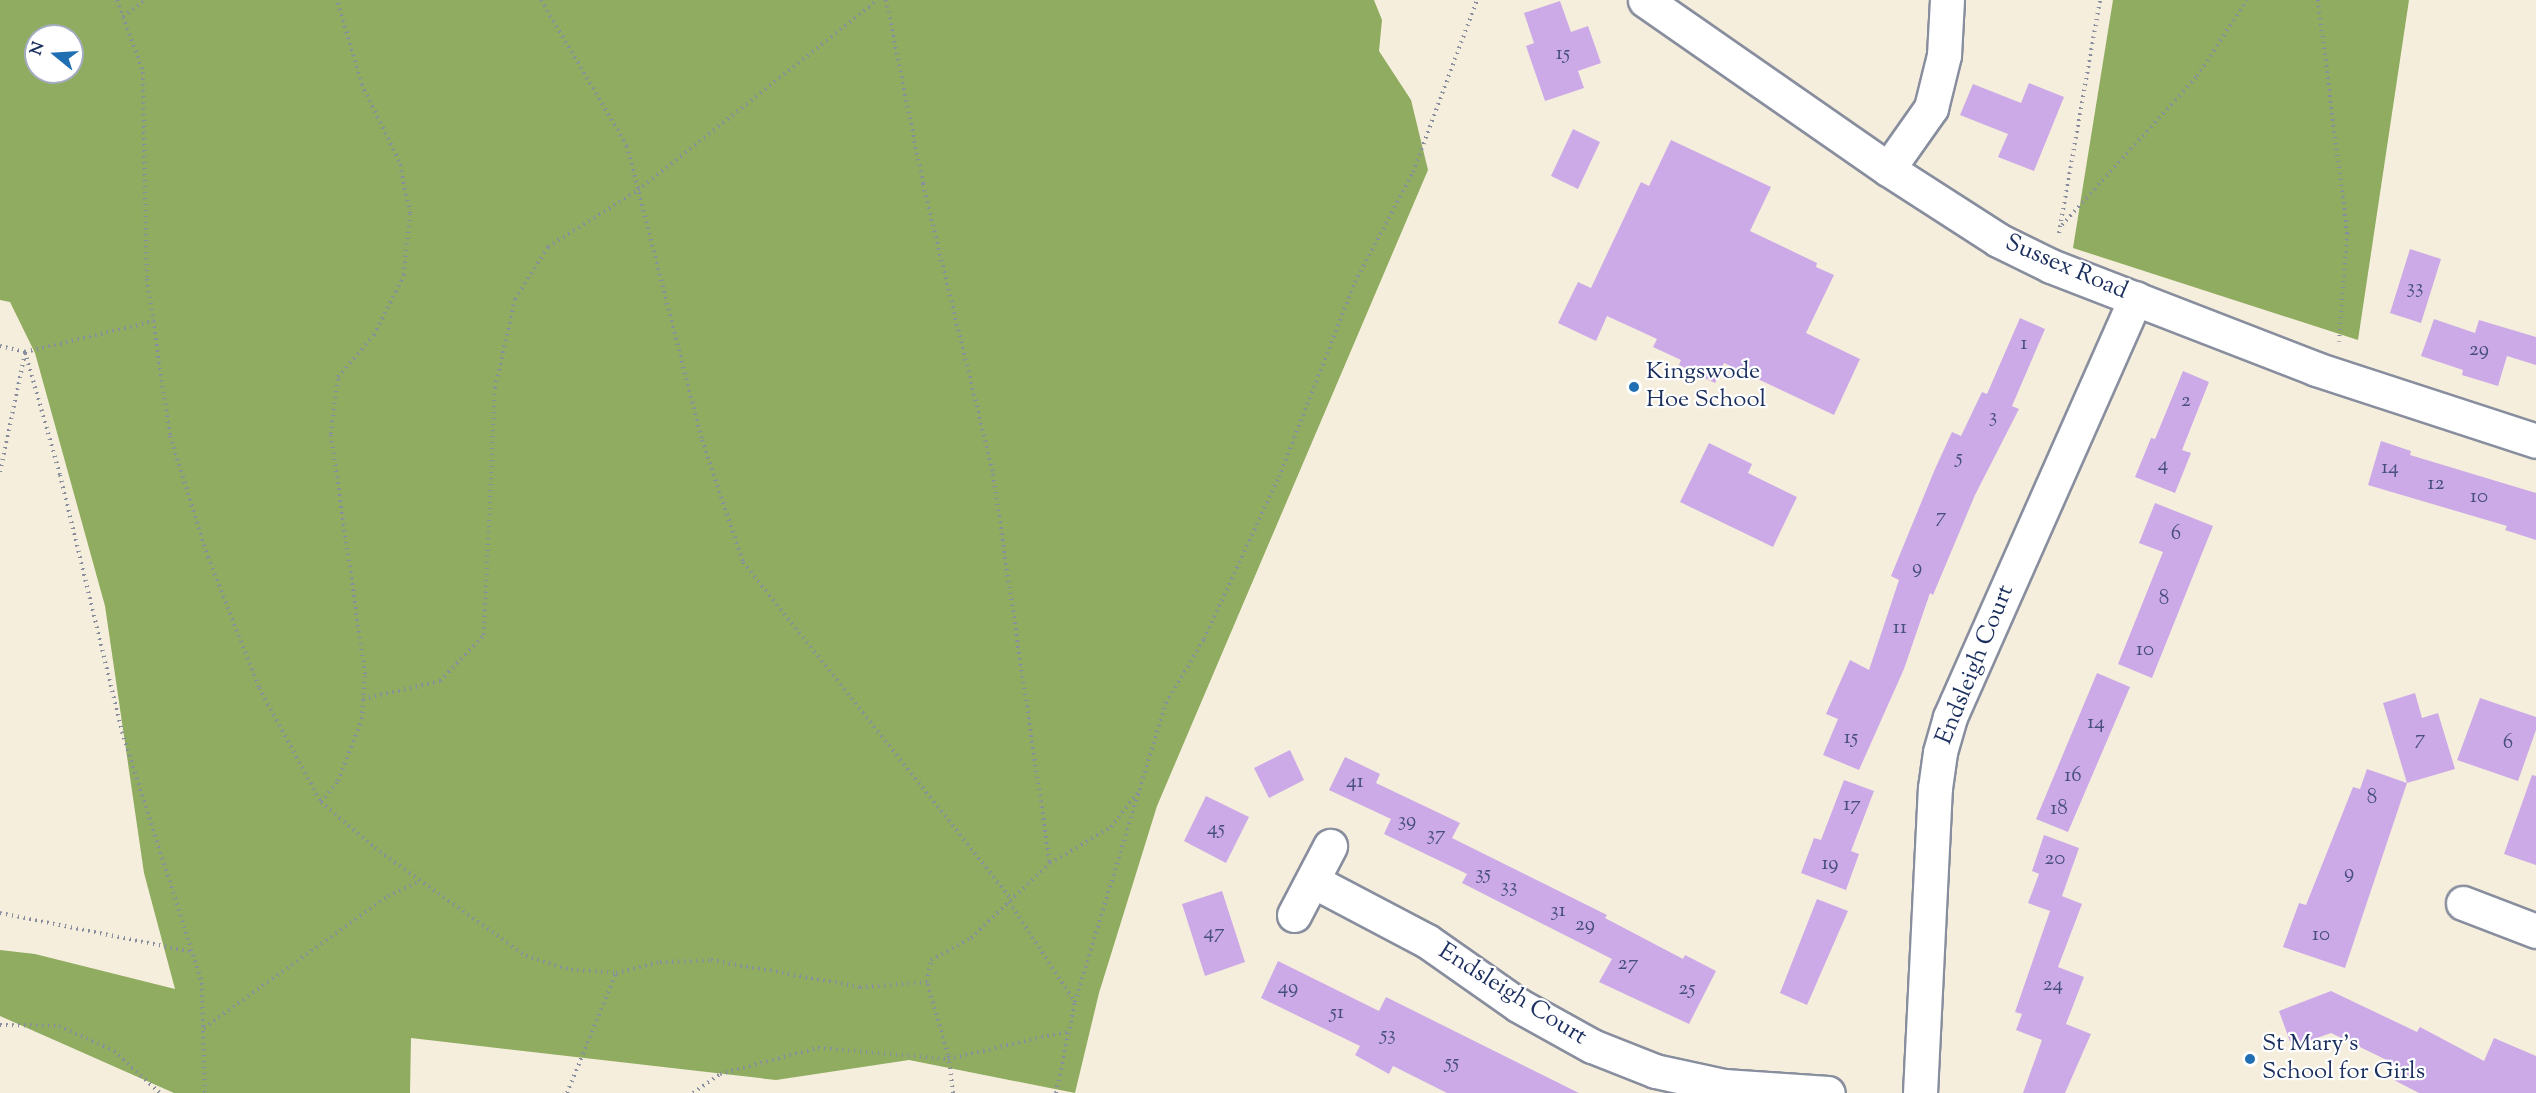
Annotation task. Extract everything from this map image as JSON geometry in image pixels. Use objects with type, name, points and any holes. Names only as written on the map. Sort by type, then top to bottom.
[{"type":"street","name":"Sussex Road","points":[[1645,0],[1888,169],[1998,240],[2051,266],[2336,376],[2536,441]]},
{"type":"street","points":[[1888,169],[1931,108],[1944,55],[1947,0]]},
{"type":"street","name":"Endsleigh Court","points":[[1920,1093],[1935,788],[1940,752],[1950,717],[2136,298]]},
{"type":"street","points":[[1294,915],[1330,846]]},
{"type":"street","name":"Endsleigh Court","points":[[1312,881],[1427,941],[1518,1005],[1592,1046],[1655,1071],[1724,1086],[1828,1093]]},
{"type":"street","points":[[2463,903],[2536,931]]},
{"type":"path","points":[[117,0],[143,72],[147,279],[170,436],[208,557],[259,688],[321,802],[420,881],[526,956],[571,970],[616,973],[660,962],[711,960],[860,987],[927,982]]},
{"type":"path","points":[[123,17],[145,0]]},
{"type":"path","points":[[321,802],[338,781],[362,719],[365,674],[331,435],[338,377],[374,335],[404,275],[410,213],[399,161],[362,85],[337,0]]},
{"type":"path","points":[[541,0],[627,146],[702,440],[743,562],[1010,900],[1074,1002]]},
{"type":"path","points":[[363,699],[440,681],[484,635],[495,388],[515,299],[548,247],[638,190],[878,0]]},
{"type":"path","points":[[886,0],[922,184],[993,474],[1050,863]]},
{"type":"path","points":[[1056,1093],[1074,1002],[1166,703],[1204,639],[1279,477],[1355,282],[1413,172],[1477,0]]},
{"type":"path","points":[[2051,266],[2062,225],[2100,0]]},
{"type":"path","points":[[2062,225],[2197,76],[2247,0]]},
{"type":"path","points":[[2318,0],[2347,233],[2336,376]]},
{"type":"path","points":[[0,346],[25,352],[154,321]]},
{"type":"path","points":[[0,472],[25,352]]},
{"type":"path","points":[[25,352],[60,475],[122,732],[202,983],[205,1093]]},
{"type":"path","points":[[952,1093],[948,1059],[927,982],[931,960],[971,938],[1050,863],[1111,828],[1140,789]]},
{"type":"path","points":[[204,1028],[388,896],[420,881]]},
{"type":"path","points":[[0,913],[193,952]]},
{"type":"path","points":[[567,1093],[616,973]]},
{"type":"path","points":[[0,1025],[59,1026],[114,1051],[160,1093]]},
{"type":"path","points":[[693,1093],[720,1074],[818,1048],[948,1059],[1069,1031]]},
{"type":"green space","points":[[0,0],[1374,0],[1382,20],[1379,51],[1411,100],[1428,170],[1157,806],[1099,993],[1075,1093],[909,1060],[776,1080],[411,1038],[410,1093],[174,1093],[0,1016],[0,950],[35,954],[175,989],[144,873],[105,606],[35,353],[10,302],[0,300]]},
{"type":"green space","points":[[2113,0],[2409,0],[2358,340],[2073,248]]},
{"type":"building","points":[[1560,1],[1571,32],[1588,26],[1601,63],[1578,71],[1584,88],[1545,101],[1526,46],[1534,43],[1524,13]]},
{"type":"building","points":[[2029,83],[2064,97],[2034,171],[1998,157],[2008,134],[1960,115],[1973,84],[2021,103]]},
{"type":"building","points":[[1573,129],[1600,142],[1578,189],[1551,176]]},
{"type":"building","points":[[1671,140],[1771,187],[1750,231],[1817,263],[1816,267],[1834,275],[1806,333],[1860,359],[1834,415],[1724,363],[1715,383],[1679,365],[1681,360],[1653,347],[1657,339],[1607,316],[1596,341],[1558,323],[1578,282],[1591,288],[1641,182],[1649,186]]},
{"type":"building","points":[[2410,249],[2441,259],[2421,323],[2390,313]]},
{"type":"building","points":[[2020,318],[2045,329],[2012,406],[2019,409],[1975,495],[1933,595],[1930,593],[1904,669],[1859,770],[1823,755],[1838,719],[1826,714],[1850,660],[1869,670],[1899,580],[1891,576],[1935,469],[1952,432],[1961,436],[1982,392],[1987,394]]},
{"type":"building","points":[[2434,319],[2475,333],[2479,320],[2536,337],[2536,365],[2507,356],[2498,386],[2462,375],[2463,370],[2421,356]]},
{"type":"building","points":[[2183,371],[2209,382],[2182,450],[2191,453],[2175,493],[2135,477],[2151,438],[2155,439]]},
{"type":"building","points":[[2381,441],[2411,451],[2410,455],[2536,493],[2536,540],[2505,530],[2507,526],[2368,485]]},
{"type":"building","points":[[1709,443],[1752,464],[1748,473],[1797,497],[1773,547],[1680,502]]},
{"type":"building","points":[[2155,503],[2213,526],[2152,678],[2118,664],[2163,552],[2139,543]]},
{"type":"building","points":[[2097,673],[2130,687],[2068,832],[2036,819]]},
{"type":"building","points":[[2415,693],[2422,718],[2438,713],[2455,769],[2407,783],[2383,703]]},
{"type":"building","points":[[2480,698],[2536,717],[2536,730],[2518,781],[2457,760]]},
{"type":"building","points":[[1290,750],[1304,780],[1269,798],[1254,768]]},
{"type":"building","points":[[1345,757],[1380,774],[1376,783],[1460,823],[1452,838],[1607,915],[1605,918],[1683,959],[1685,955],[1716,971],[1689,1024],[1599,982],[1612,959],[1462,883],[1467,874],[1384,834],[1391,819],[1329,790]]},
{"type":"building","points":[[2367,769],[2407,783],[2345,968],[2283,947],[2299,903],[2306,905],[2353,787],[2360,789]]},
{"type":"building","points":[[2532,775],[2536,776],[2536,865],[2504,854]]},
{"type":"building","points":[[1844,780],[1874,791],[1851,851],[1859,854],[1846,890],[1801,873],[1814,838],[1821,840]]},
{"type":"building","points":[[1206,796],[1249,817],[1226,863],[1184,841]]},
{"type":"building","points":[[2044,835],[2079,848],[2062,896],[2082,904],[2058,967],[2084,977],[2066,1024],[2091,1034],[2065,1093],[2023,1093],[2042,1040],[2016,1030],[2022,1014],[2015,1012],[2050,911],[2028,903],[2039,874],[2032,871]]},
{"type":"building","points":[[1222,891],[1245,962],[1205,976],[1182,904]]},
{"type":"building","points":[[1817,899],[1848,911],[1807,1005],[1780,993]]},
{"type":"building","points":[[1278,961],[1379,1011],[1386,997],[1579,1093],[1447,1093],[1393,1066],[1389,1074],[1355,1055],[1360,1046],[1261,998]]},
{"type":"building","points":[[2331,991],[2417,1032],[2420,1027],[2484,1061],[2494,1038],[2536,1056],[2536,1093],[2419,1093],[2392,1079],[2399,1066],[2331,1033],[2292,1047],[2279,1011]]},
{"type":"place","name":"Kingswode Hoe School","points":[[1634,387]]},
{"type":"place","name":"St Mary's School for Girls","points":[[2250,1059]]}]
